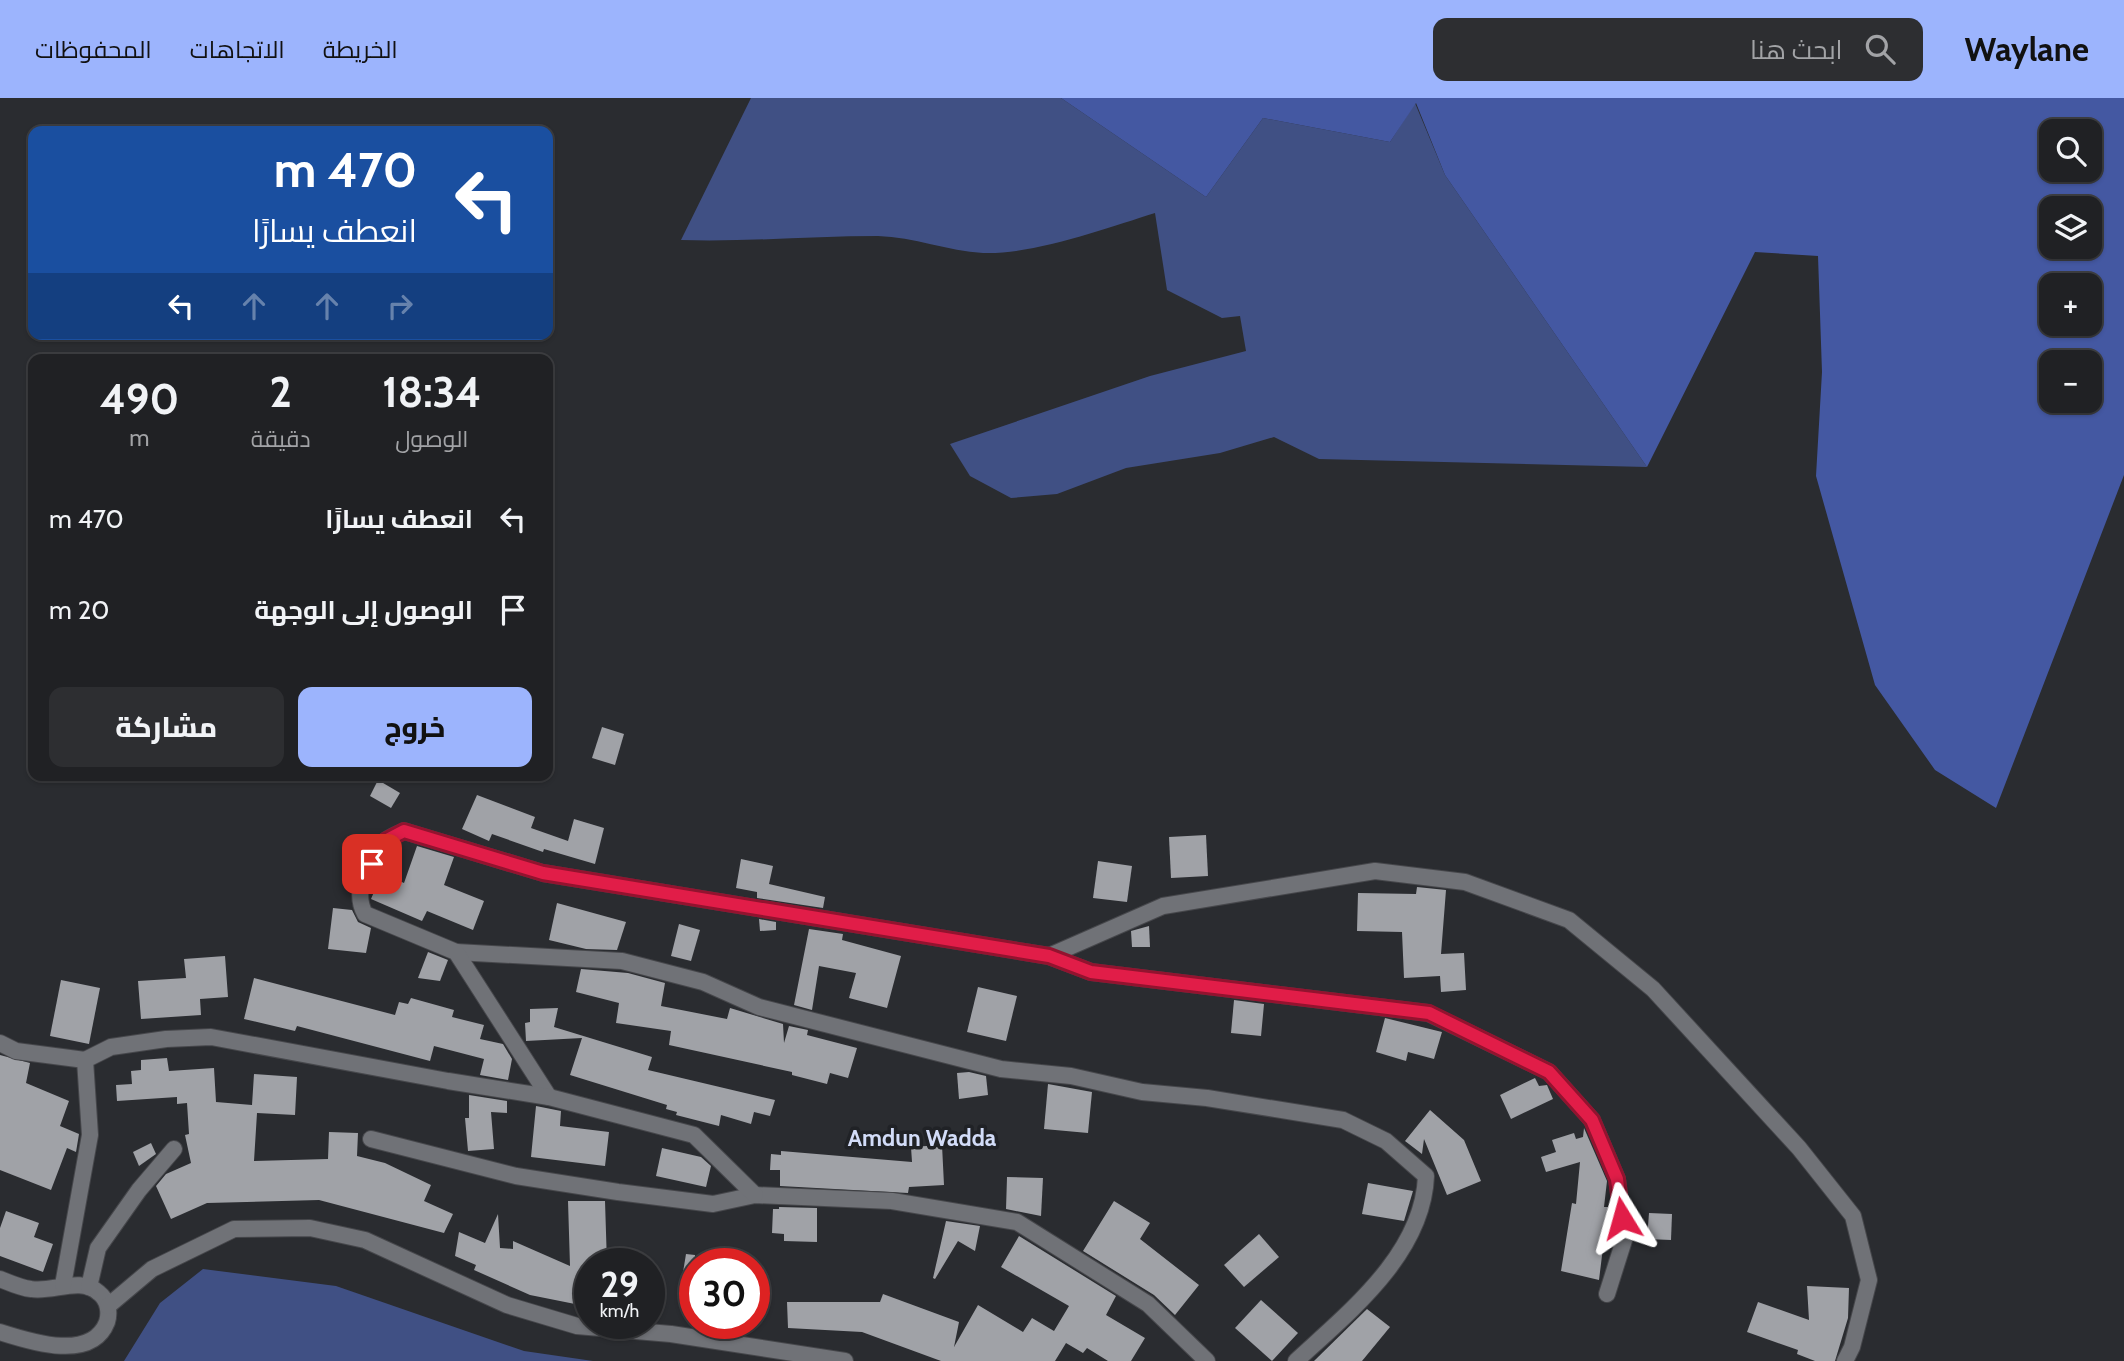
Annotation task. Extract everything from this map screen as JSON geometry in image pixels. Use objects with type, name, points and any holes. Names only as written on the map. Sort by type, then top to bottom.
[{"type":"street","points":[[1296,1361],[1352,1309],[1381,1277],[1412,1231],[1425,1198],[1426,1176],[1386,1141],[1343,1120],[1207,1098],[1142,1092],[1071,1076],[1001,1069],[759,1007],[703,982],[622,961],[456,952],[365,914],[360,905],[359,886],[385,841],[404,831],[543,873],[1049,956],[1091,972],[1429,1013],[1549,1072],[1592,1120],[1617,1179],[1625,1237],[1607,1294]]},
{"type":"street","points":[[1049,956],[1163,906],[1263,892],[1375,871],[1465,881],[1569,920],[1653,989],[1799,1148],[1853,1216],[1869,1280],[1852,1347],[1845,1361]]},
{"type":"street","points":[[456,952],[549,1097]]},
{"type":"street","points":[[0,1043],[16,1051],[85,1060],[111,1047],[166,1039],[211,1037],[549,1097],[694,1135],[755,1195]]},
{"type":"street","points":[[64,1285],[90,1135],[85,1060]]},
{"type":"street","points":[[371,1139],[516,1176],[618,1192],[713,1204],[755,1195],[892,1201],[1017,1222],[1148,1304],[1207,1361]]},
{"type":"street","points":[[89,1287],[98,1248],[139,1190],[174,1149]]},
{"type":"street","points":[[108,1306],[152,1269],[234,1229],[310,1228],[365,1240],[507,1305],[577,1326],[671,1334],[845,1361]]},
{"type":"street","points":[[0,1279],[30,1289],[49,1290],[64,1285],[89,1287],[100,1293],[108,1306],[104,1334],[93,1345],[74,1352],[54,1351],[0,1332]]},
{"type":"shaded area","points":[[751,98],[1061,98],[1206,197],[1263,118],[1390,142],[1415,103],[1445,175],[1647,467],[1319,459],[1274,437],[1220,453],[1126,468],[1057,494],[1011,498],[970,476],[950,444],[1150,376],[1246,351],[1240,316],[1222,318],[1167,290],[1155,213],[1047,245],[1003,252],[970,252],[878,236],[681,240]]},
{"type":"shaded area","points":[[1061,98],[2124,98],[2124,475],[1996,808],[1935,770],[1875,685],[1816,476],[1822,372],[1818,256],[1755,252],[1647,467],[1445,175],[1416,103],[1390,142],[1263,118],[1206,197]]},
{"type":"shaded area","points":[[203,1269],[336,1286],[524,1351],[593,1361],[124,1361],[160,1303]]},
{"type":"building","points":[[602,727],[624,734],[615,765],[592,758]]},
{"type":"building","points":[[378,781],[400,793],[391,808],[370,796]]},
{"type":"building","points":[[477,795],[535,817],[531,828],[568,841],[574,819],[604,828],[595,864],[544,849],[543,852],[492,834],[489,841],[462,829]]},
{"type":"building","points":[[1206,835],[1208,876],[1171,878],[1169,837]]},
{"type":"building","points":[[417,846],[454,857],[444,885],[484,901],[473,930],[427,911],[422,921],[371,899],[382,873],[404,883]]},
{"type":"building","points":[[741,859],[773,866],[769,884],[825,897],[823,908],[757,898],[757,892],[736,888]]},
{"type":"building","points":[[1098,861],[1132,866],[1127,902],[1093,898]]},
{"type":"building","points":[[1417,887],[1446,890],[1441,954],[1464,953],[1466,990],[1441,992],[1440,976],[1404,978],[1402,932],[1357,931],[1358,893],[1416,894]]},
{"type":"building","points":[[557,903],[626,922],[617,950],[586,949],[549,940]]},
{"type":"building","points":[[333,908],[352,910],[358,922],[371,928],[366,953],[328,949]]},
{"type":"building","points":[[759,919],[776,922],[776,930],[760,931]]},
{"type":"building","points":[[679,924],[700,930],[691,961],[671,956]]},
{"type":"building","points":[[1149,926],[1150,947],[1132,947],[1131,931]]},
{"type":"building","points":[[809,929],[843,934],[842,940],[901,956],[887,1008],[849,998],[856,973],[819,966],[812,1010],[794,1005]]},
{"type":"building","points":[[428,952],[448,960],[440,981],[418,978]]},
{"type":"building","points":[[225,956],[228,997],[200,999],[201,1015],[141,1019],[138,981],[186,978],[184,959]]},
{"type":"building","points":[[581,969],[628,973],[665,983],[661,1006],[727,1019],[730,1008],[783,1024],[784,1043],[789,1026],[808,1030],[807,1035],[857,1048],[848,1078],[830,1073],[827,1084],[792,1075],[792,1072],[669,1045],[671,1031],[616,1023],[619,1003],[576,992]]},
{"type":"building","points":[[254,978],[395,1015],[399,1002],[408,1004],[411,998],[454,1010],[452,1017],[484,1025],[480,1039],[503,1044],[512,1059],[508,1080],[480,1075],[484,1059],[434,1046],[430,1061],[297,1026],[295,1031],[244,1019]]},
{"type":"building","points":[[61,980],[100,988],[89,1044],[50,1036]]},
{"type":"building","points":[[978,987],[1017,996],[1006,1041],[967,1032]]},
{"type":"building","points":[[1234,1000],[1264,1004],[1261,1036],[1231,1033]]},
{"type":"building","points":[[558,1008],[554,1027],[652,1057],[648,1070],[775,1100],[770,1116],[754,1112],[751,1124],[721,1115],[719,1126],[676,1115],[677,1112],[666,1109],[667,1105],[570,1075],[582,1038],[526,1041],[525,1023],[530,1022],[530,1009]]},
{"type":"building","points":[[1385,1018],[1442,1032],[1434,1059],[1408,1052],[1406,1061],[1376,1052]]},
{"type":"building","points":[[0,1055],[30,1063],[26,1083],[69,1101],[60,1126],[79,1134],[76,1152],[67,1148],[51,1190],[0,1170]]},
{"type":"building","points":[[167,1058],[169,1071],[214,1068],[216,1102],[252,1105],[254,1074],[297,1077],[295,1115],[257,1113],[254,1161],[328,1159],[329,1132],[358,1133],[357,1156],[385,1163],[431,1185],[424,1201],[453,1214],[444,1233],[319,1200],[207,1203],[171,1219],[156,1186],[166,1174],[191,1163],[185,1135],[189,1134],[187,1103],[177,1104],[177,1097],[117,1101],[116,1085],[132,1084],[131,1071],[141,1070],[141,1060]]},
{"type":"building","points":[[969,1072],[986,1076],[988,1095],[959,1099],[957,1073]]},
{"type":"building","points":[[1535,1078],[1539,1086],[1547,1085],[1553,1099],[1511,1119],[1500,1095]]},
{"type":"building","points":[[1048,1084],[1092,1092],[1088,1133],[1044,1129]]},
{"type":"building","points":[[469,1095],[507,1101],[507,1113],[491,1112],[494,1149],[468,1151],[465,1118],[469,1118]]},
{"type":"building","points":[[536,1106],[561,1111],[560,1126],[609,1132],[605,1166],[531,1157]]},
{"type":"building","points":[[1430,1110],[1464,1140],[1481,1181],[1447,1195],[1424,1139],[1422,1154],[1405,1141]]},
{"type":"building","points":[[1584,1128],[1607,1181],[1604,1207],[1608,1207],[1599,1280],[1561,1271],[1572,1203],[1576,1204],[1580,1162],[1546,1172],[1541,1157],[1556,1152],[1552,1140],[1574,1133],[1576,1139],[1583,1137]]},
{"type":"building","points":[[151,1143],[156,1154],[139,1166],[133,1152]]},
{"type":"building","points":[[942,1145],[944,1185],[909,1187],[908,1193],[780,1186],[780,1170],[770,1170],[771,1154],[781,1155],[781,1151],[912,1162],[911,1147]]},
{"type":"building","points":[[662,1148],[701,1157],[711,1166],[706,1187],[656,1176]]},
{"type":"building","points":[[1007,1177],[1043,1178],[1041,1216],[1006,1209]]},
{"type":"building","points":[[1368,1183],[1413,1191],[1404,1221],[1362,1214]]},
{"type":"building","points":[[568,1201],[605,1201],[606,1248],[574,1248],[574,1304],[530,1295],[474,1270],[476,1265],[455,1256],[459,1232],[485,1243],[498,1214],[500,1248],[513,1249],[513,1241],[570,1266]]},
{"type":"building","points":[[1114,1201],[1150,1223],[1140,1239],[1199,1285],[1175,1315],[1154,1295],[1083,1251]]},
{"type":"building","points":[[817,1208],[817,1242],[784,1241],[784,1234],[772,1233],[773,1209]]},
{"type":"building","points":[[6,1211],[39,1223],[34,1237],[53,1244],[43,1272],[0,1256],[0,1228]]},
{"type":"building","points":[[1649,1213],[1672,1214],[1671,1240],[1647,1239]]},
{"type":"building","points":[[946,1221],[980,1226],[975,1251],[958,1241],[935,1279],[933,1278]]},
{"type":"building","points":[[1259,1234],[1279,1257],[1244,1287],[1224,1265]]},
{"type":"building","points":[[1019,1236],[1116,1296],[1106,1315],[1145,1338],[1131,1361],[1108,1361],[1087,1348],[1083,1353],[1066,1343],[1055,1361],[941,1361],[862,1332],[788,1328],[787,1302],[880,1302],[883,1294],[959,1322],[954,1347],[978,1305],[1023,1332],[1032,1318],[1054,1331],[1069,1306],[1001,1267]]},
{"type":"building","points":[[1807,1286],[1849,1288],[1848,1318],[1835,1361],[1815,1361],[1797,1354],[1798,1350],[1747,1332],[1758,1302],[1809,1320]]},
{"type":"building","points":[[1261,1300],[1298,1333],[1272,1361],[1235,1328]]},
{"type":"building","points":[[1367,1309],[1390,1327],[1362,1361],[1314,1361]]},
{"type":"district","name":"Amdun Wadda","points":[[922,1138]]},
{"type":"route","points":[[372,864],[385,841],[404,831],[543,873],[1049,956],[1091,972],[1429,1013],[1549,1072],[1592,1120],[1617,1179],[1622,1218]]}]
